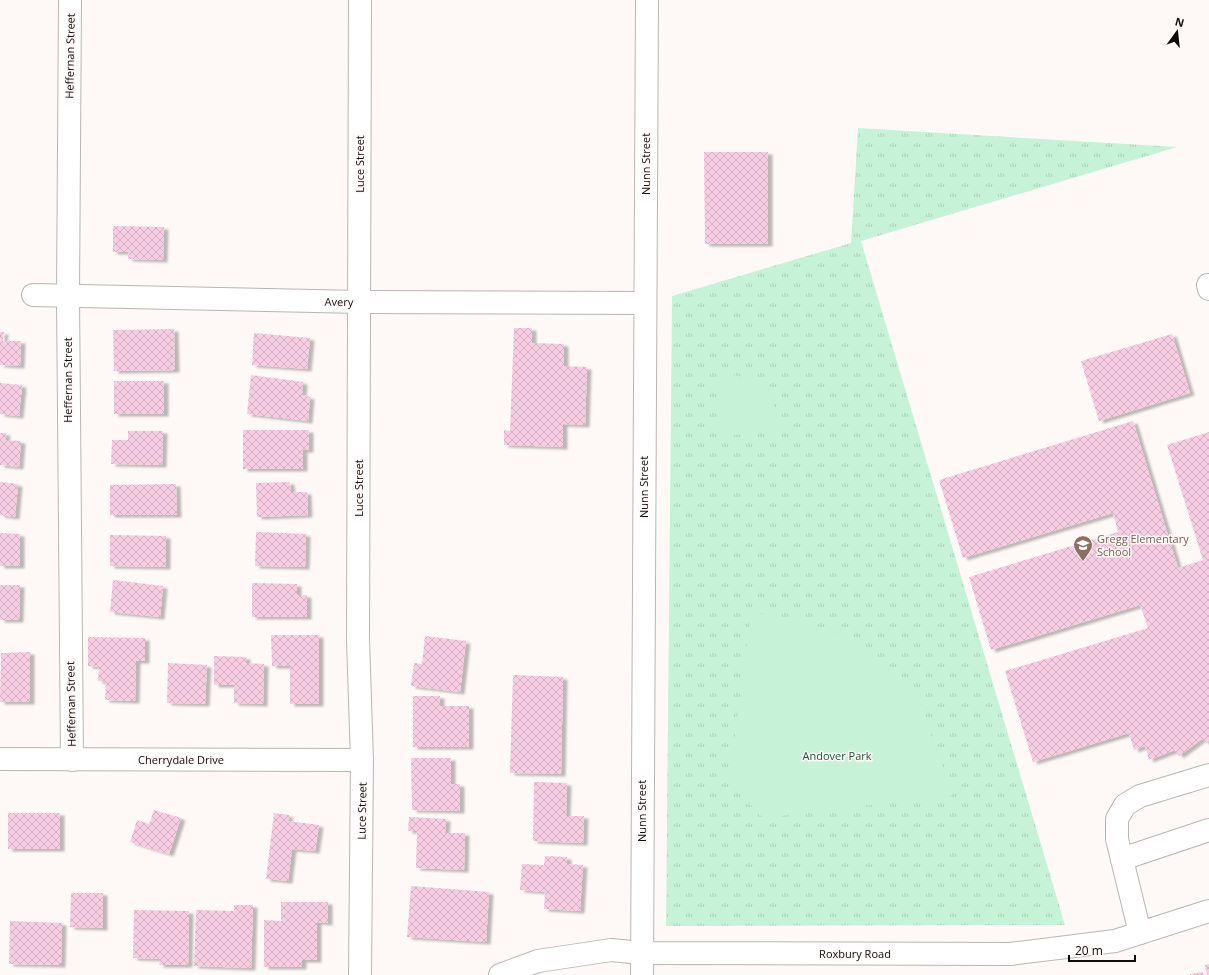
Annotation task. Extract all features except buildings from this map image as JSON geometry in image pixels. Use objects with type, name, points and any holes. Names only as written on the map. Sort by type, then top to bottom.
[{"type":"street","name":"Heffernan Street","points":[[70,0],[68,296],[72,760]]},
{"type":"street","name":"Luce Street","points":[[360,0],[358,640],[362,760],[360,975]]},
{"type":"street","name":"Nunn Street","points":[[642,975],[647,0]]},
{"type":"street","name":"Avery","points":[[34,295],[360,302],[645,304]]},
{"type":"street","name":"Cherrydale Drive","points":[[0,759],[362,760]]},
{"type":"street","points":[[1140,933],[1117,839],[1117,819],[1125,805],[1140,796],[1209,775]]},
{"type":"street","points":[[1122,859],[1209,830]]},
{"type":"street","name":"Roxbury Road","points":[[500,975],[546,960],[611,950],[642,953],[1010,954],[1115,941],[1209,911]]},
{"type":"green space","name":"Andover Park","points":[[858,128],[1177,147],[861,241],[1065,925],[666,926],[672,296],[851,243]]},
{"type":"green space","points":[[722,372],[749,379],[772,398],[780,431],[723,436],[718,430]]},
{"type":"green space","points":[[751,612],[790,619],[856,641],[914,689],[953,795],[763,818],[729,781]]},
{"type":"place","name":"Gregg Elementary School","points":[[1083,562]]}]
